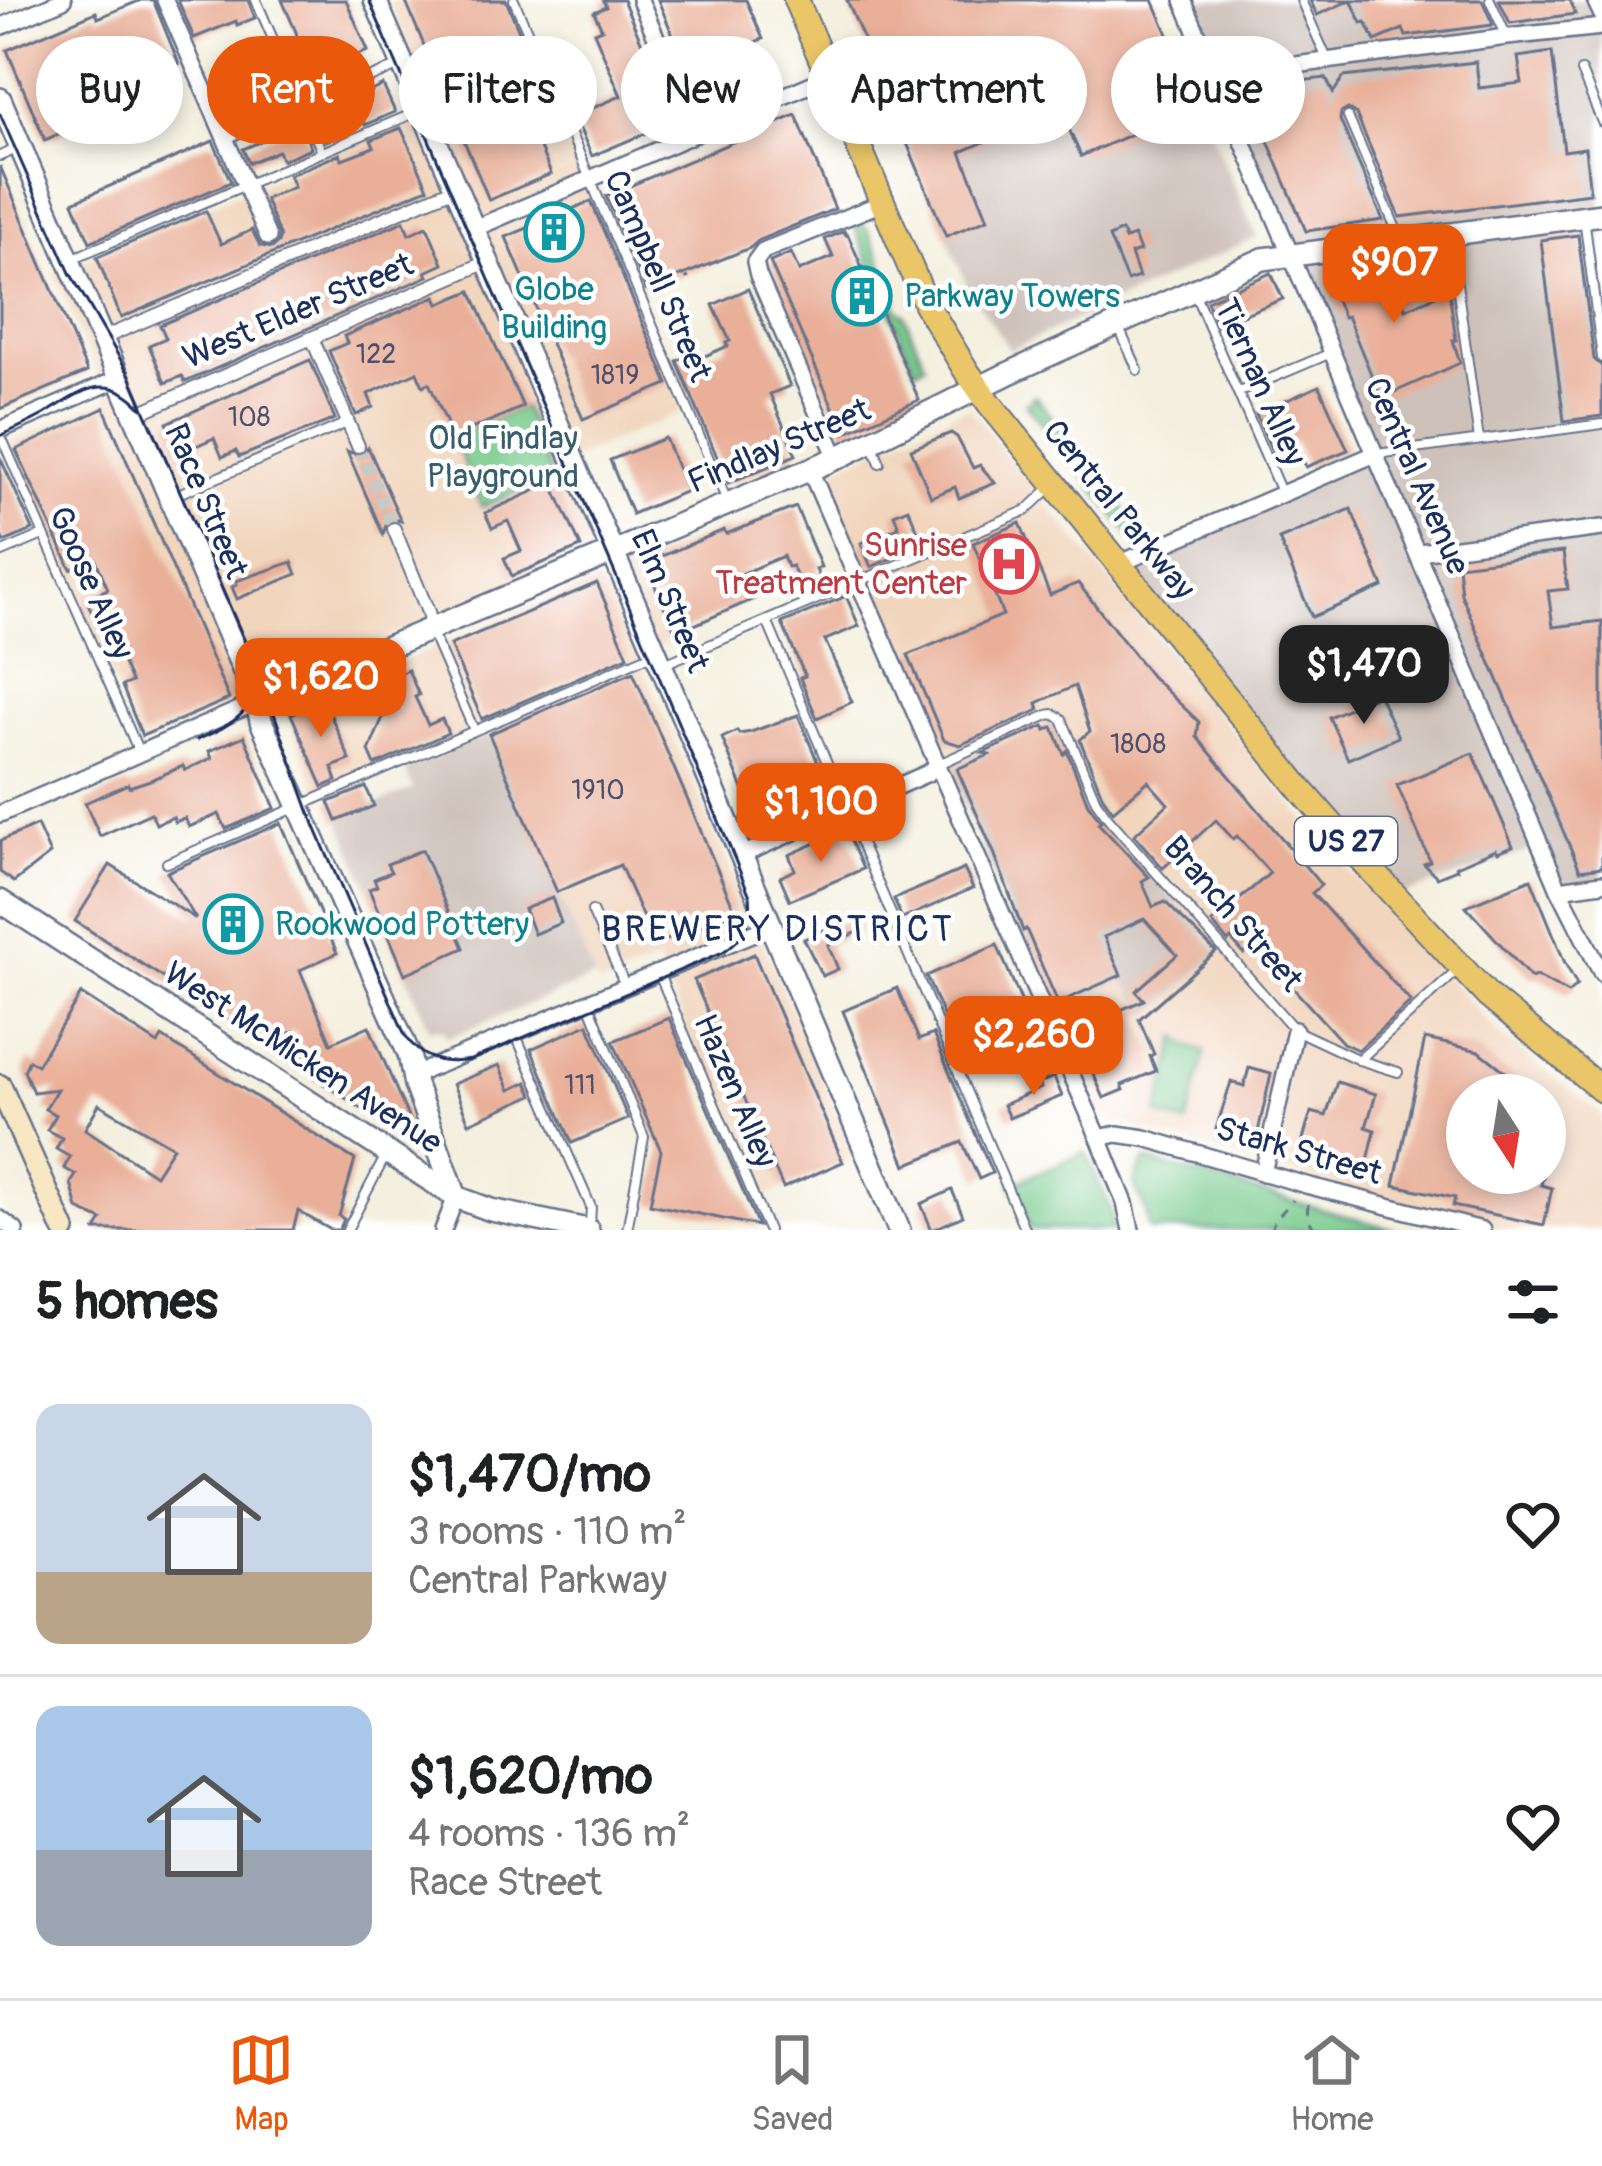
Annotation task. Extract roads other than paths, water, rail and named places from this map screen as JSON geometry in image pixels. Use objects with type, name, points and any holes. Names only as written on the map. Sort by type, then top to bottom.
[{"type":"main road","name":"Central Parkway","points":[[796,0],[811,36]]},
{"type":"main road","name":"Central Parkway","points":[[857,144],[926,304],[979,389],[1053,485],[1304,792],[1488,996],[1602,1090]]},
{"type":"main road","points":[[0,1086],[64,1230]]},
{"type":"street","points":[[0,27],[63,0]]},
{"type":"street","points":[[165,0],[207,97]]},
{"type":"street","name":"Elm Street","points":[[375,0],[399,57]]},
{"type":"street","points":[[640,0],[656,36]]},
{"type":"street","name":"Central Avenue","points":[[1183,0],[1197,36]]},
{"type":"street","points":[[1595,0],[1602,15]]},
{"type":"street","points":[[1305,63],[1602,28]]},
{"type":"street","name":"Race Street","points":[[0,99],[10,152],[67,261],[298,806],[409,1054],[456,1197]]},
{"type":"street","points":[[227,144],[279,263]]},
{"type":"street","name":"Elm Street","points":[[436,144],[899,1230]]},
{"type":"street","points":[[473,229],[669,144]]},
{"type":"street","name":"Central Avenue","points":[[1243,144],[1559,889],[1602,974]]},
{"type":"street","name":"West Elder Street","points":[[101,340],[455,188]]},
{"type":"street","points":[[837,458],[755,262],[763,251],[882,202]]},
{"type":"street","name":"Findlay Street","points":[[0,814],[837,458],[876,453],[979,389],[1263,259],[1593,216]]},
{"type":"street","name":"West Elder Street","points":[[133,416],[487,262]]},
{"type":"street","points":[[312,338],[358,446]]},
{"type":"street","points":[[0,432],[118,379]]},
{"type":"street","points":[[1121,563],[1375,454]]},
{"type":"street","points":[[810,470],[1099,1138],[1131,1230]]},
{"type":"street","points":[[1419,552],[1602,527]]},
{"type":"street","points":[[394,530],[428,612],[430,630]]},
{"type":"street","points":[[742,855],[939,764]]},
{"type":"street","points":[[1559,889],[1602,883]]},
{"type":"street","name":"West McMicken Avenue","points":[[0,901],[456,1197],[491,1210],[589,1230]]},
{"type":"street","points":[[413,1075],[772,926]]},
{"type":"street","name":"Branch Street","points":[[1263,1173],[1295,1030]]},
{"type":"street","name":"Stark Street","points":[[1099,1138],[1117,1134],[1144,1138],[1306,1186],[1482,1230]]},
{"type":"street","points":[[443,1230],[456,1197]]},
{"type":"street","points":[[0,1219],[15,1230]]},
{"type":"lane","points":[[256,0],[272,36]]},
{"type":"lane","name":"Campbell Street","points":[[514,0],[729,505]]},
{"type":"lane","points":[[1301,0],[1327,60]]},
{"type":"lane","points":[[1490,0],[1507,37]]},
{"type":"lane","points":[[1581,71],[1601,116]]},
{"type":"lane","points":[[1348,117],[1400,240]]},
{"type":"lane","points":[[67,261],[399,120]]},
{"type":"lane","points":[[319,144],[322,152]]},
{"type":"lane","points":[[1593,216],[1602,358]]},
{"type":"lane","points":[[1450,234],[1478,440]]},
{"type":"lane","name":"Tiernan Alley","points":[[1193,290],[1282,494]]},
{"type":"lane","points":[[1117,325],[1138,370]]},
{"type":"lane","points":[[1239,392],[1330,353]]},
{"type":"lane","points":[[169,497],[347,423]]},
{"type":"lane","points":[[1375,454],[1602,424]]},
{"type":"lane","name":"Goose Alley","points":[[0,432],[139,752]]},
{"type":"lane","points":[[166,863],[474,730],[859,582],[1027,510],[1053,485]]},
{"type":"lane","points":[[0,553],[43,535]]},
{"type":"lane","points":[[766,621],[1024,1230]]},
{"type":"lane","points":[[430,630],[474,730]]},
{"type":"lane","name":"Branch Street","points":[[939,764],[1053,714],[1062,719],[1096,801],[1109,819],[1295,1030]]},
{"type":"lane","points":[[592,911],[625,985]]},
{"type":"lane","points":[[1359,1060],[1462,967]]},
{"type":"lane","name":"Hazen Alley","points":[[658,971],[768,1230]]},
{"type":"lane","points":[[588,1000],[644,1137],[626,1230]]},
{"type":"lane","points":[[1295,1030],[1359,1060],[1398,1072]]},
{"type":"lane","points":[[515,1032],[590,1207],[589,1230]]},
{"type":"lane","points":[[347,1230],[388,1152]]},
{"type":"tunnel","points":[[358,446],[394,529]]},
{"type":"tram line","points":[[0,114],[70,273],[129,374],[263,683],[315,827],[405,1035],[433,1059],[471,1060],[723,952],[746,928],[750,896],[369,0]]},
{"type":"tram line","points":[[0,436],[94,388],[117,389],[142,408]]},
{"type":"tram line","points":[[197,740],[232,722],[248,706],[254,668]]},
{"type":"place","name":"Globe Building","points":[[554,232]]},
{"type":"place","name":"Parkway Towers","points":[[862,296]]},
{"type":"place","name":"Sunrise Treatment Center","points":[[1009,564]]},
{"type":"place","name":"Rookwood Pottery","points":[[233,924]]},
{"type":"district","name":"BREWERY DISTRICT","points":[[778,929]]},
{"type":"park label","name":"Old Findlay Playground","points":[[503,457]]}]
